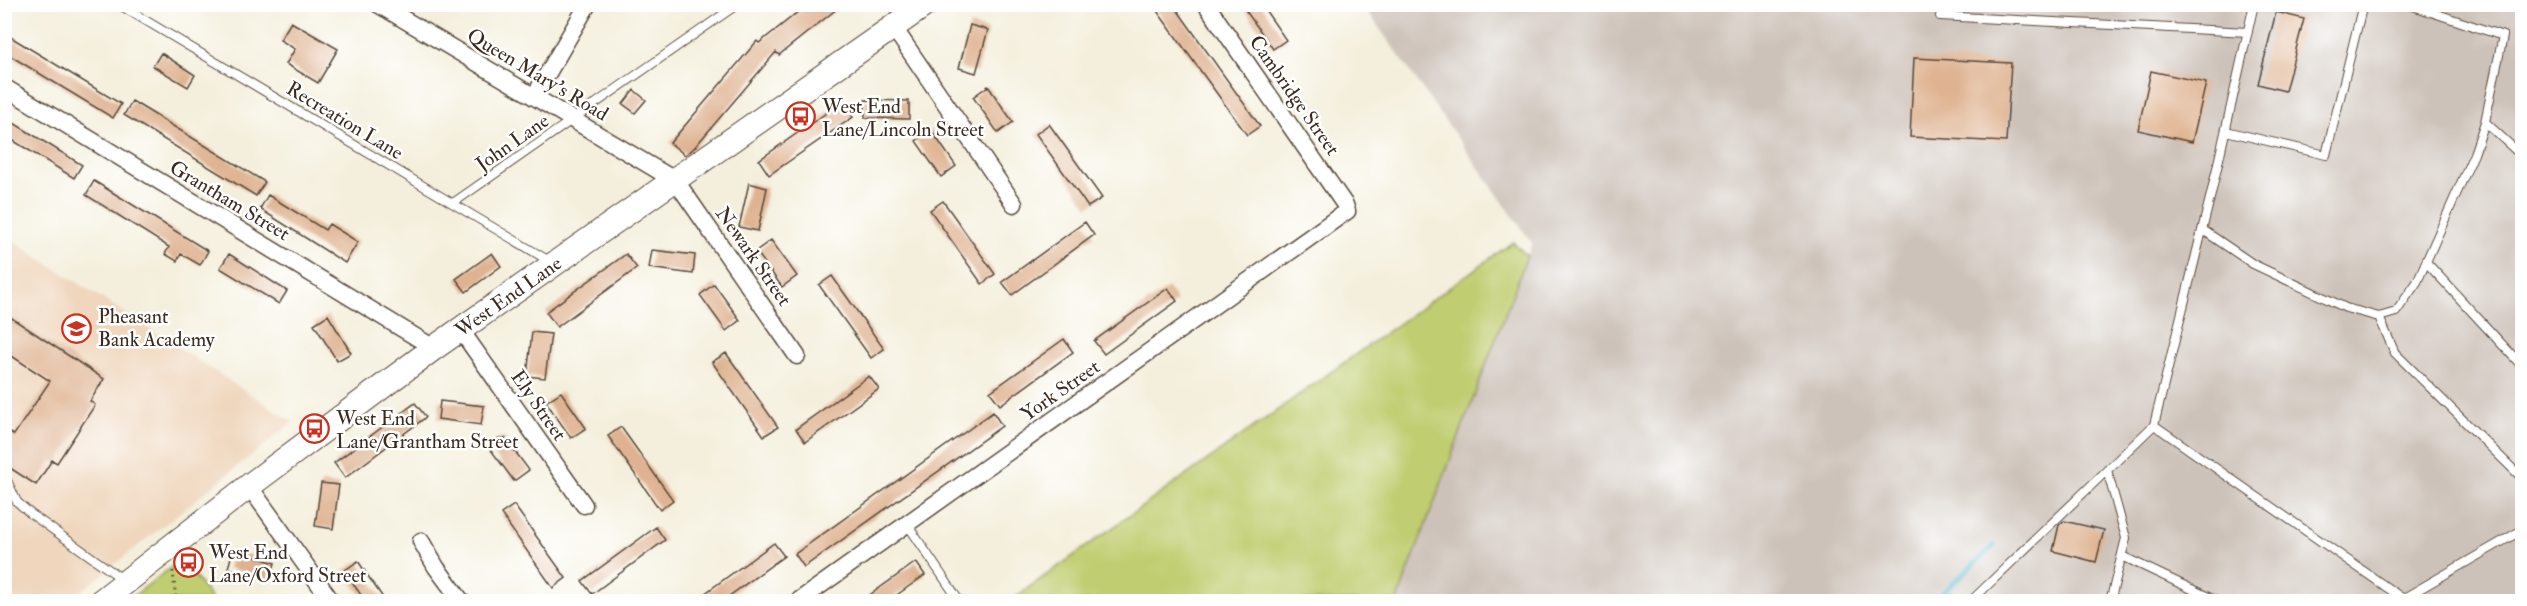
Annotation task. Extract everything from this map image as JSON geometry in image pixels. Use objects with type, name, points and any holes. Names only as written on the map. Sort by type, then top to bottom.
[{"type":"street","name":"Queen Mary's Road","points":[[378,4],[675,181]]},
{"type":"street","points":[[534,97],[588,4]]},
{"type":"street","name":"West End Lane","points":[[100,602],[249,486],[460,329],[927,4]]},
{"type":"street","name":"Cambridge Street","points":[[1206,4],[1347,211]]},
{"type":"street","points":[[894,28],[1014,204]]},
{"type":"street","name":"Grantham Street","points":[[4,87],[434,348]]},
{"type":"street","name":"Newark Street","points":[[675,181],[797,356]]},
{"type":"street","name":"York Street","points":[[797,602],[1347,211]]},
{"type":"street","name":"Ely Street","points":[[460,329],[584,505]]},
{"type":"street","points":[[249,486],[332,602]]},
{"type":"street","points":[[421,541],[436,567],[462,602]]},
{"type":"lane","name":"Recreation Lane","points":[[118,4],[555,264]]},
{"type":"lane","name":"John Lane","points":[[453,203],[738,4]]},
{"type":"lane","points":[[1970,602],[2154,425],[2203,230],[2254,4]]},
{"type":"lane","points":[[2226,131],[2326,155],[2363,4]]},
{"type":"lane","points":[[2203,230],[2253,264],[2346,308],[2379,317],[2396,312],[2411,294],[2474,154],[2485,122],[2503,36],[2407,4]]},
{"type":"lane","points":[[1940,16],[2248,32]]},
{"type":"lane","points":[[2485,122],[2523,156]]},
{"type":"lane","points":[[2426,262],[2523,366]]},
{"type":"lane","points":[[2379,317],[2395,353],[2523,478]]},
{"type":"lane","points":[[2154,425],[2400,600],[2523,530]]},
{"type":"lane","points":[[2107,470],[2126,538],[2110,602]]},
{"type":"lane","points":[[4,474],[17,502],[126,582]]},
{"type":"lane","points":[[907,524],[960,602]]},
{"type":"lane","points":[[2122,556],[2219,602]]},
{"type":"path","points":[[172,566],[176,601]]},
{"type":"shaded area","points":[[1363,5],[2522,5],[2522,601],[1397,601],[1532,243]]},
{"type":"shaded area","name":"Pheasant Bank Academy","points":[[4,235],[293,422],[69,601],[5,601]]},
{"type":"green space","points":[[1513,242],[1527,256],[1397,601],[1010,601]]},
{"type":"green space","points":[[182,559],[213,601],[127,601]]},
{"type":"building","points":[[808,4],[843,4],[779,55],[776,52],[694,148],[685,155],[670,143],[757,41],[759,43]]},
{"type":"building","points":[[1152,4],[1173,4],[1260,126],[1247,135]]},
{"type":"building","points":[[1241,4],[1261,4],[1286,40],[1273,49]]},
{"type":"building","points":[[2276,12],[2304,19],[2285,91],[2258,84]]},
{"type":"building","points":[[291,22],[338,49],[318,83],[286,64],[295,49],[280,40]]},
{"type":"building","points":[[970,25],[988,30],[976,73],[959,68]]},
{"type":"building","points":[[4,33],[121,104],[113,118],[4,52]]},
{"type":"building","points":[[161,53],[195,75],[188,87],[153,66]]},
{"type":"building","points":[[1914,58],[2011,63],[2006,142],[1910,137]]},
{"type":"building","points":[[2151,71],[2206,83],[2192,142],[2138,130]]},
{"type":"building","points":[[988,86],[1013,122],[998,133],[973,97]]},
{"type":"building","points":[[634,90],[646,100],[635,113],[623,104]]},
{"type":"building","points":[[865,100],[909,101],[909,119],[865,118]]},
{"type":"building","points":[[132,101],[265,182],[256,196],[124,115]]},
{"type":"building","points":[[842,102],[853,117],[769,175],[759,160]]},
{"type":"building","points":[[4,117],[82,165],[74,178],[4,135]]},
{"type":"building","points":[[1049,124],[1102,198],[1088,207],[1036,134]]},
{"type":"building","points":[[931,130],[956,166],[941,177],[916,141]]},
{"type":"building","points":[[94,181],[208,251],[200,265],[181,254],[177,261],[165,254],[169,247],[86,195]]},
{"type":"building","points":[[749,183],[767,188],[758,231],[739,227]]},
{"type":"building","points":[[268,195],[325,230],[329,224],[358,242],[345,263],[260,209]]},
{"type":"building","points":[[943,201],[995,274],[982,284],[930,210]]},
{"type":"building","points":[[1085,222],[1094,235],[1012,295],[1002,282]]},
{"type":"building","points":[[771,240],[797,276],[782,287],[756,251]]},
{"type":"building","points":[[652,250],[695,255],[693,274],[649,268]]},
{"type":"building","points":[[492,253],[501,266],[466,292],[456,279]]},
{"type":"building","points":[[229,254],[287,291],[279,304],[220,268]]},
{"type":"building","points":[[626,254],[637,268],[557,327],[546,312]]},
{"type":"building","points":[[832,276],[884,349],[871,358],[819,285]]},
{"type":"building","points":[[714,284],[740,320],[726,331],[700,295]]},
{"type":"building","points":[[1168,288],[1177,301],[1104,354],[1094,341]]},
{"type":"building","points":[[4,313],[104,379],[90,401],[95,405],[57,463],[52,460],[36,485],[4,464],[4,428],[14,435],[50,381],[4,351]]},
{"type":"building","points":[[328,315],[351,353],[337,361],[314,324]]},
{"type":"building","points":[[532,332],[551,334],[545,378],[527,376]]},
{"type":"building","points":[[1064,339],[1073,352],[1000,405],[990,392]]},
{"type":"building","points":[[726,353],[778,427],[764,436],[712,362]]},
{"type":"building","points":[[869,376],[879,389],[805,442],[796,429]]},
{"type":"building","points":[[561,392],[586,428],[571,438],[546,402]]},
{"type":"building","points":[[440,401],[484,406],[481,425],[438,419]]},
{"type":"building","points":[[415,403],[426,417],[345,478],[334,463]]},
{"type":"building","points":[[993,412],[1002,426],[804,567],[795,554]]},
{"type":"building","points":[[621,427],[673,500],[660,510],[608,436]]},
{"type":"building","points":[[499,438],[505,438],[529,470],[514,481],[488,446]]},
{"type":"building","points":[[321,483],[339,485],[333,529],[315,526]]},
{"type":"building","points":[[514,505],[566,578],[553,588],[501,514]]},
{"type":"building","points":[[2064,521],[2104,530],[2096,562],[2053,551],[2059,525]]},
{"type":"building","points":[[656,527],[665,540],[592,594],[582,581]]},
{"type":"building","points":[[774,543],[784,556],[721,602],[693,602]]},
{"type":"building","points":[[233,550],[275,563],[270,580],[228,568]]},
{"type":"building","points":[[358,561],[386,602],[366,602],[344,571]]},
{"type":"building","points":[[916,562],[925,575],[887,602],[860,602]]},
{"type":"waterway","points":[[1932,602],[1994,546]]},
{"type":"place","name":"West End Lane/Lincoln Street","points":[[801,117]]},
{"type":"place","name":"Pheasant Bank Academy","points":[[77,328]]},
{"type":"place","name":"West End Lane/Grantham Street","points":[[315,429]]},
{"type":"place","name":"West End Lane/Oxford Street","points":[[188,563]]}]
